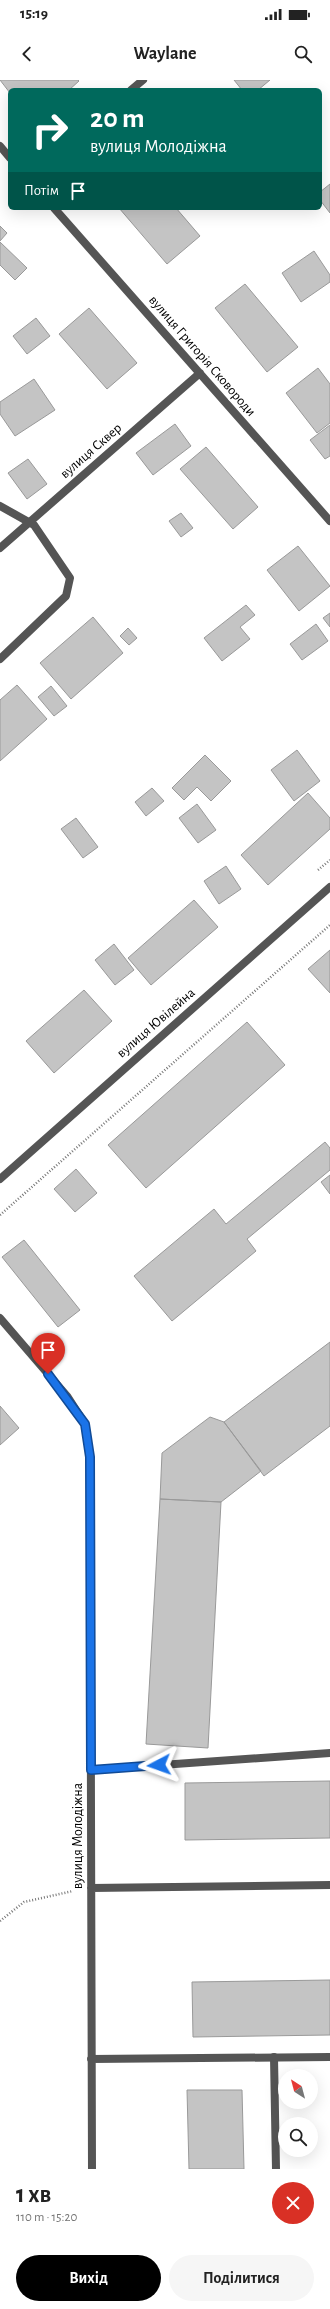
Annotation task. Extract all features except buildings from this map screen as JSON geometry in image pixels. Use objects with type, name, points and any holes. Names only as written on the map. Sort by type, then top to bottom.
[{"type":"street","points":[[133,88],[143,80]]},
{"type":"street","points":[[0,146],[8,156]]},
{"type":"street","name":"вулиця Григорія Сковороди","points":[[56,210],[330,521]]},
{"type":"street","name":"вулиця Сквер","points":[[0,548],[200,373]]},
{"type":"street","points":[[0,506],[30,521],[70,578],[66,596],[0,659]]},
{"type":"street","name":"вулиця Ювілейна","points":[[0,1179],[330,887]]},
{"type":"street","name":"вулиця Молодіжна","points":[[0,1318],[67,1396],[85,1424],[90,1457],[92,2169]]},
{"type":"street","points":[[91,1770],[330,1753]]},
{"type":"street","points":[[91,1888],[330,1885]]},
{"type":"street","points":[[274,2057],[276,2169]]},
{"type":"street","points":[[91,2059],[330,2057]]},
{"type":"path","points":[[0,1215],[330,925]]},
{"type":"path","points":[[0,1921],[24,1902],[91,1888]]},
{"type":"route","points":[[48,1374],[67,1396],[85,1424],[90,1457],[91,1770],[159,1765]]}]
